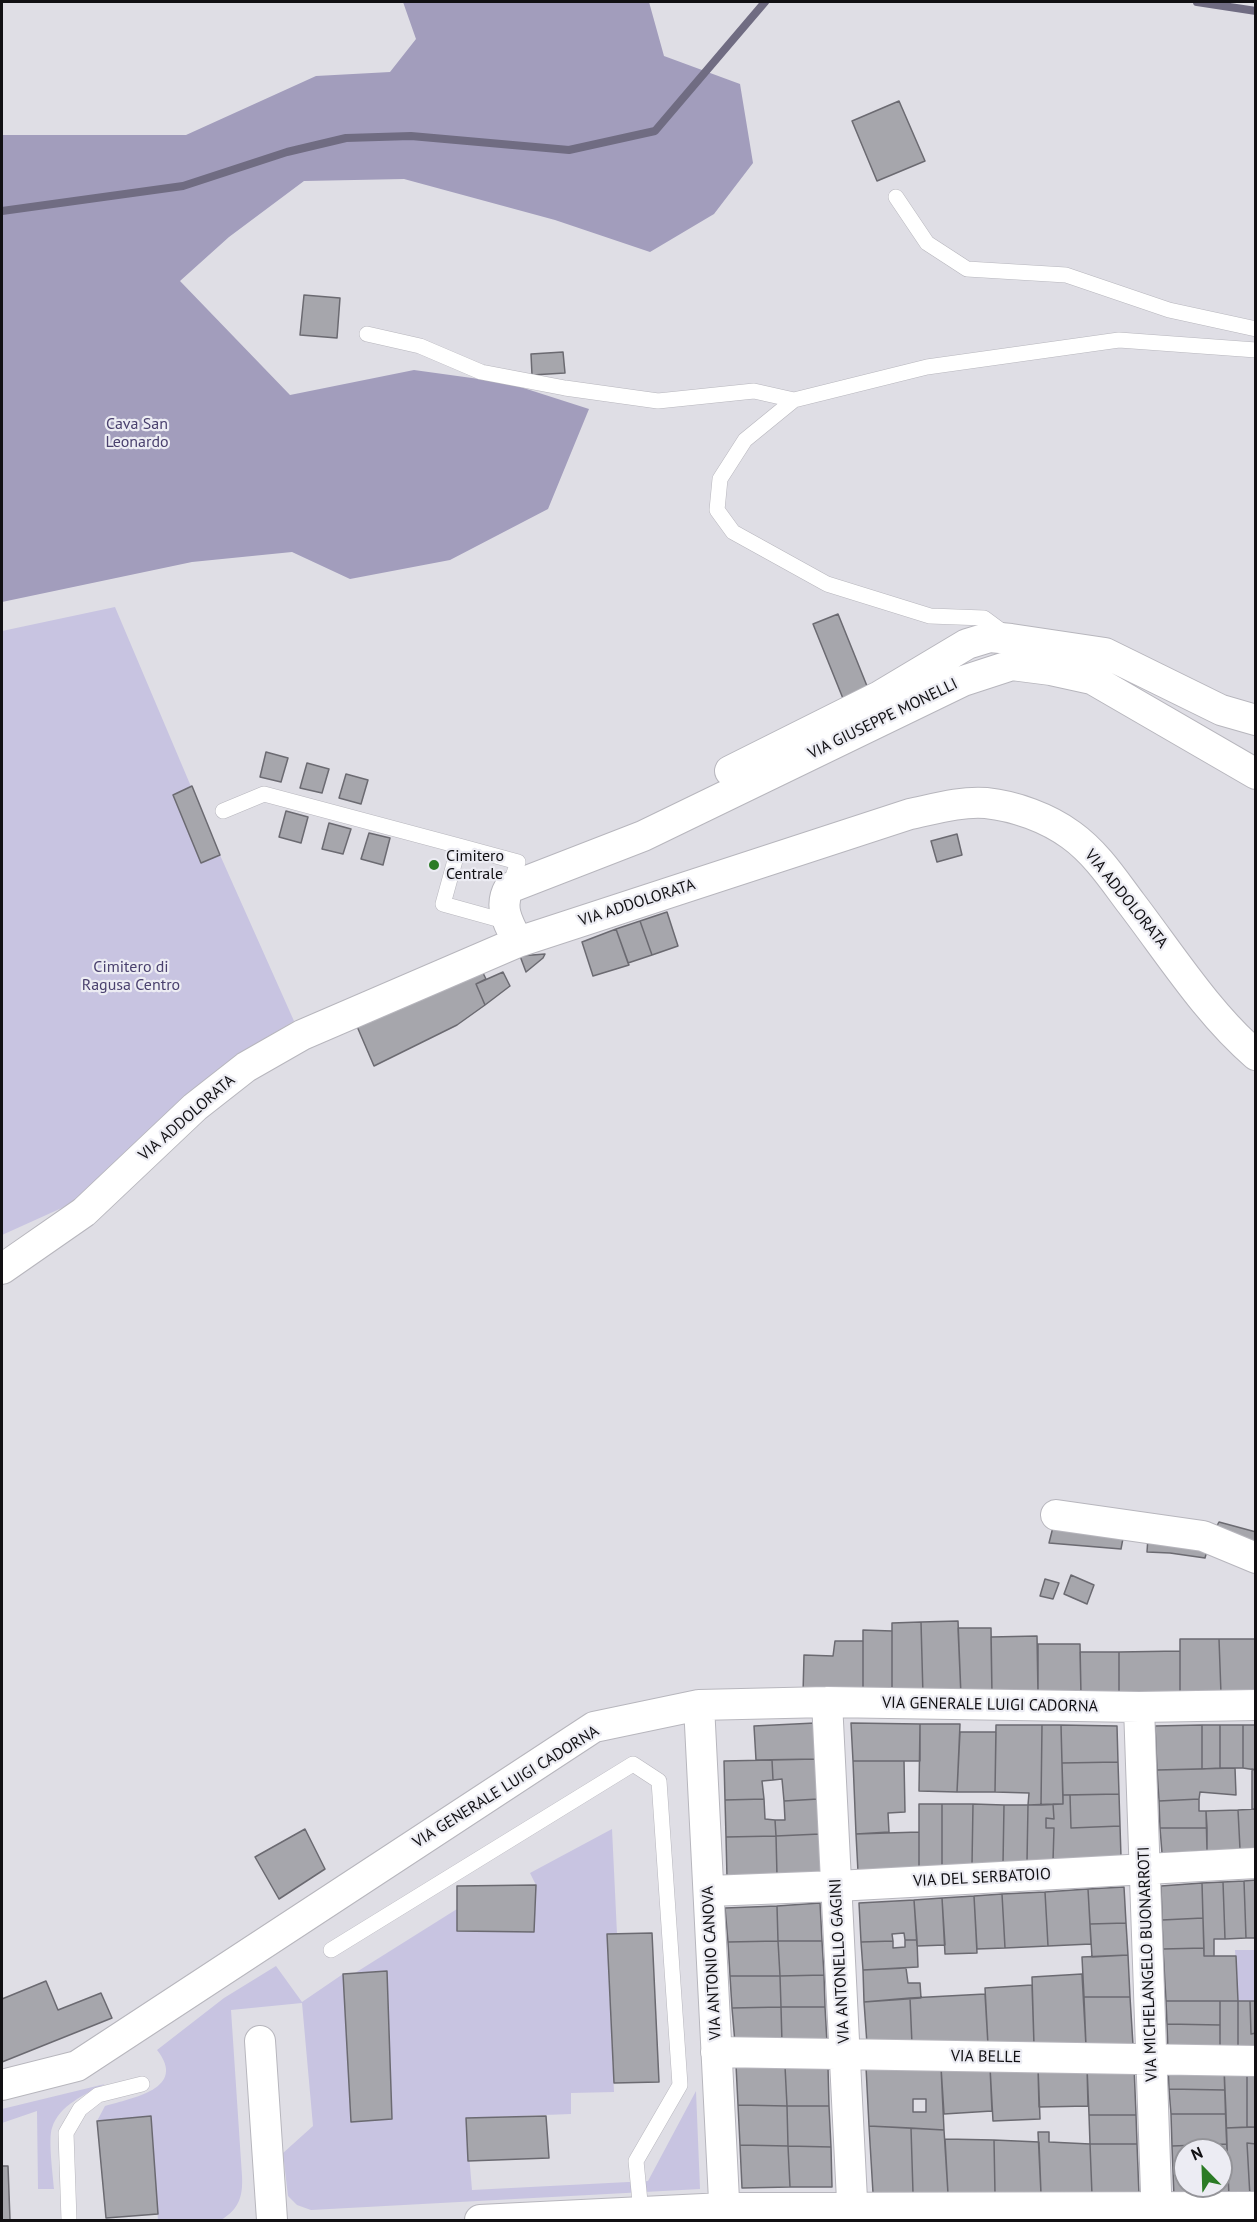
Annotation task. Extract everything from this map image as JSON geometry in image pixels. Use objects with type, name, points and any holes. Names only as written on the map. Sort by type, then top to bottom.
[{"type":"street","points":[[643,836],[678,797],[880,696],[967,644],[990,637],[1105,653],[1221,710],[1256,720]]},
{"type":"street","name":"VIA GIUSEPPE MONELLI","points":[[509,888],[643,836],[963,681],[1012,665],[1051,670],[1092,680],[1256,774]]},
{"type":"street","name":"VIA ADDOLORATA","points":[[2,1269],[84,1212],[195,1107],[246,1067],[302,1035],[513,932],[910,814],[950,805],[986,803],[1016,809],[1045,820],[1071,835],[1098,860],[1211,1008],[1256,1055]]},
{"type":"street","points":[[509,888],[504,906],[513,932]]},
{"type":"street","points":[[1056,1515],[1203,1536],[1256,1558]]},
{"type":"street","name":"VIA GENERALE LUIGI CADORNA","points":[[2,2085],[77,2066],[594,1727],[699,1705],[827,1702],[1139,1707],[1256,1705]]},
{"type":"street","name":"VIA ANTONELLO GAGINI","points":[[827,1702],[853,2214]]},
{"type":"street","name":"VIA ANTONIO CANOVA","points":[[699,1705],[724,2214]]},
{"type":"street","name":"VIA MICHELANGELO BUONARROTI","points":[[1139,1707],[1156,2214]]},
{"type":"street","name":"VIA DEL SERBATOIO","points":[[708,1891],[1256,1863]]},
{"type":"street","points":[[260,2041],[272,2220]]},
{"type":"street","name":"VIA BELLE","points":[[716,2052],[1256,2061]]},
{"type":"street","points":[[480,2220],[640,2212],[1156,2214],[1256,2207]]},
{"type":"lane","points":[[896,197],[927,243],[967,269],[1066,275],[1169,310],[1256,329]]},
{"type":"lane","points":[[368,334],[420,346],[481,372],[564,388],[658,401],[754,391],[794,400]]},
{"type":"lane","points":[[1011,639],[984,618],[930,616],[827,584],[733,532],[717,510],[720,479],[745,440],[794,400],[927,367],[1119,340],[1256,350]]},
{"type":"lane","points":[[224,811],[264,794],[518,862],[509,888]]},
{"type":"lane","points":[[459,846],[443,904],[513,932]]},
{"type":"lane","points":[[332,1950],[633,1764],[659,1781],[680,2085],[636,2162],[640,2212]]},
{"type":"lane","points":[[69,2220],[66,2133],[80,2109],[98,2095],[142,2084]]},
{"type":"green space","name":"Cava San Leonardo","points":[[403,2],[649,2],[664,56],[740,84],[753,163],[714,214],[650,252],[555,220],[404,179],[304,181],[229,237],[180,281],[290,395],[414,370],[508,383],[589,409],[548,509],[450,560],[350,579],[292,552],[192,562],[2,602],[2,135],[186,135],[316,76],[390,72],[416,39]]},
{"type":"green space","name":"Cimitero di Ragusa Centro","points":[[115,607],[220,855],[294,1021],[239,1054],[75,1202],[2,1235],[2,631]]},
{"type":"green space","points":[[612,1829],[617,1934],[607,1935],[614,2092],[571,2093],[571,2114],[466,2118],[472,2190],[648,2181],[696,2091],[700,2189],[311,2210],[297,2205],[288,2196],[283,2153],[313,2126],[302,2003],[231,2010],[242,2176],[241,2196],[236,2207],[221,2220],[158,2220],[150,2117],[97,2121],[105,2106],[141,2095],[153,2090],[161,2083],[166,2074],[165,2063],[157,2050],[224,1998],[276,1966],[302,2002],[343,1974],[351,2122],[392,2119],[387,1971],[355,1973],[457,1909],[457,1931],[534,1932],[536,1885],[530,1873]]},
{"type":"green space","points":[[1235,1950],[1255,1950],[1255,2001],[1238,2001]]},
{"type":"green space","points":[[105,2084],[74,2101],[56,2120],[50,2140],[54,2189],[38,2189],[37,2111],[2,2123],[2,2109]]},
{"type":"building","points":[[899,101],[925,161],[877,181],[852,121]]},
{"type":"building","points":[[304,295],[340,298],[337,338],[300,335]]},
{"type":"building","points":[[563,352],[565,373],[532,375],[531,354]]},
{"type":"building","points":[[838,614],[869,691],[844,701],[813,624]]},
{"type":"building","points":[[266,752],[288,758],[281,782],[260,777]]},
{"type":"building","points":[[307,763],[329,769],[322,793],[300,788]]},
{"type":"building","points":[[346,774],[368,780],[361,804],[339,798]]},
{"type":"building","points":[[192,786],[220,855],[201,863],[173,795]]},
{"type":"building","points":[[286,811],[308,817],[301,843],[279,837]]},
{"type":"building","points":[[329,823],[351,829],[343,854],[322,849]]},
{"type":"building","points":[[369,833],[390,838],[383,865],[361,859]]},
{"type":"building","points":[[957,834],[962,855],[937,862],[931,841]]},
{"type":"building","points":[[667,912],[678,946],[652,955],[640,921]]},
{"type":"building","points":[[640,921],[652,955],[628,963],[616,929]]},
{"type":"building","points":[[616,929],[629,965],[593,976],[582,942]]},
{"type":"building","points":[[545,954],[543,958],[526,972],[520,956]]},
{"type":"building","points":[[481,969],[486,979],[476,984],[485,1005],[457,1025],[374,1066],[356,1024]]},
{"type":"building","points":[[503,972],[510,986],[485,1005],[476,984]]},
{"type":"building","points":[[1219,1522],[1256,1532],[1256,1550],[1214,1531]]},
{"type":"building","points":[[1054,1523],[1124,1533],[1121,1549],[1049,1543]]},
{"type":"building","points":[[1148,1537],[1208,1547],[1205,1558],[1147,1552]]},
{"type":"building","points":[[1071,1575],[1094,1585],[1087,1604],[1064,1594]]},
{"type":"building","points":[[1045,1579],[1059,1583],[1053,1599],[1040,1596]]},
{"type":"building","points":[[958,1621],[961,1696],[923,1696],[921,1622]]},
{"type":"building","points":[[921,1622],[923,1696],[892,1696],[892,1623]]},
{"type":"building","points":[[958,1628],[991,1628],[992,1695],[961,1696]]},
{"type":"building","points":[[863,1630],[892,1631],[892,1696],[863,1696]]},
{"type":"building","points":[[1037,1636],[1038,1695],[992,1695],[991,1637]]},
{"type":"building","points":[[1180,1639],[1219,1639],[1221,1694],[1180,1695]]},
{"type":"building","points":[[1219,1639],[1256,1639],[1256,1693],[1221,1694]]},
{"type":"building","points":[[835,1641],[863,1641],[863,1696],[803,1694],[804,1655],[833,1656]]},
{"type":"building","points":[[1038,1644],[1080,1644],[1081,1695],[1038,1695]]},
{"type":"building","points":[[1180,1651],[1180,1695],[1119,1695],[1119,1652]]},
{"type":"building","points":[[1080,1652],[1119,1652],[1119,1695],[1081,1695]]},
{"type":"building","points":[[815,1723],[816,1759],[756,1760],[754,1726]]},
{"type":"building","points":[[851,1723],[920,1724],[920,1761],[853,1761]]},
{"type":"building","points":[[920,1724],[960,1724],[957,1792],[919,1791]]},
{"type":"building","points":[[996,1725],[1042,1725],[1041,1805],[1028,1805],[1029,1793],[995,1792]]},
{"type":"building","points":[[1042,1725],[1061,1725],[1063,1804],[1041,1805]]},
{"type":"building","points":[[1061,1725],[1117,1726],[1118,1762],[1062,1763]]},
{"type":"building","points":[[1202,1725],[1202,1769],[1157,1770],[1155,1726]]},
{"type":"building","points":[[1202,1725],[1220,1725],[1220,1768],[1202,1769]]},
{"type":"building","points":[[1220,1725],[1243,1725],[1243,1768],[1220,1768]]},
{"type":"building","points":[[1243,1725],[1256,1725],[1256,1770],[1243,1768]]},
{"type":"building","points":[[960,1732],[996,1732],[995,1792],[957,1792]]},
{"type":"building","points":[[816,1759],[818,1799],[784,1801],[782,1779],[773,1780],[772,1760]]},
{"type":"building","points":[[772,1760],[773,1780],[762,1781],[764,1799],[725,1800],[724,1761]]},
{"type":"building","points":[[853,1761],[904,1761],[905,1812],[888,1813],[889,1832],[856,1834]]},
{"type":"building","points":[[1118,1762],[1119,1794],[1063,1795],[1062,1763]]},
{"type":"building","points":[[1235,1768],[1236,1795],[1200,1792],[1199,1799],[1159,1801],[1157,1770]]},
{"type":"building","points":[[1252,1769],[1256,1770],[1256,1809],[1252,1809]]},
{"type":"building","points":[[1119,1794],[1120,1826],[1071,1828],[1070,1795]]},
{"type":"building","points":[[1063,1795],[1070,1795],[1071,1828],[1120,1826],[1121,1857],[1053,1861],[1054,1828],[1046,1828],[1046,1818],[1054,1819],[1053,1804],[1063,1804]]},
{"type":"building","points":[[764,1799],[765,1819],[775,1820],[776,1836],[726,1837],[725,1800]]},
{"type":"building","points":[[818,1799],[820,1834],[776,1836],[775,1820],[785,1820],[784,1801]]},
{"type":"building","points":[[1199,1799],[1199,1811],[1206,1811],[1207,1828],[1160,1828],[1159,1801]]},
{"type":"building","points":[[919,1804],[942,1804],[942,1867],[919,1868]]},
{"type":"building","points":[[942,1804],[973,1804],[972,1865],[942,1867]]},
{"type":"building","points":[[973,1804],[1004,1805],[1003,1864],[972,1865]]},
{"type":"building","points":[[1053,1804],[1054,1819],[1046,1818],[1046,1828],[1054,1828],[1053,1861],[1027,1862],[1028,1805]]},
{"type":"building","points":[[1004,1805],[1028,1805],[1027,1862],[1003,1864]]},
{"type":"building","points":[[1256,1809],[1256,1848],[1240,1849],[1238,1810]]},
{"type":"building","points":[[1238,1810],[1240,1849],[1207,1851],[1206,1811]]},
{"type":"building","points":[[1160,1828],[1207,1828],[1207,1851],[1162,1853]]},
{"type":"building","points":[[305,1829],[325,1869],[279,1899],[255,1857]]},
{"type":"building","points":[[919,1832],[919,1868],[858,1872],[856,1834]]},
{"type":"building","points":[[820,1834],[821,1874],[777,1876],[776,1836]]},
{"type":"building","points":[[776,1836],[777,1876],[727,1878],[726,1837]]},
{"type":"building","points":[[1256,1880],[1256,1938],[1246,1938],[1244,1881]]},
{"type":"building","points":[[1244,1881],[1246,1938],[1225,1939],[1223,1882]]},
{"type":"building","points":[[1223,1882],[1225,1939],[1214,1939],[1214,1956],[1204,1956],[1202,1883]]},
{"type":"building","points":[[1202,1883],[1203,1918],[1162,1920],[1161,1886]]},
{"type":"building","points":[[536,1885],[534,1932],[457,1931],[457,1886]]},
{"type":"building","points":[[1124,1887],[1126,1923],[1090,1924],[1088,1889]]},
{"type":"building","points":[[1088,1889],[1091,1944],[1048,1946],[1045,1892]]},
{"type":"building","points":[[1045,1892],[1048,1946],[1005,1948],[1002,1894]]},
{"type":"building","points":[[1002,1894],[1005,1948],[977,1949],[974,1896]]},
{"type":"building","points":[[974,1896],[977,1953],[945,1954],[942,1898]]},
{"type":"building","points":[[942,1898],[945,1945],[917,1946],[914,1900]]},
{"type":"building","points":[[914,1900],[917,1940],[905,1940],[904,1933],[892,1934],[893,1941],[861,1942],[859,1903]]},
{"type":"building","points":[[820,1903],[822,1941],[778,1941],[777,1906]]},
{"type":"building","points":[[777,1906],[778,1941],[728,1942],[725,1908]]},
{"type":"building","points":[[1203,1918],[1204,1948],[1163,1949],[1162,1920]]},
{"type":"building","points":[[1126,1923],[1128,1955],[1092,1957],[1090,1924]]},
{"type":"building","points":[[652,1933],[659,2082],[614,2083],[607,1934]]},
{"type":"building","points":[[905,1940],[917,1940],[918,1967],[863,1970],[861,1942],[893,1941],[893,1948],[905,1947]]},
{"type":"building","points":[[778,1941],[780,1976],[730,1976],[728,1942]]},
{"type":"building","points":[[778,1941],[822,1941],[824,1975],[780,1976]]},
{"type":"building","points":[[1204,1948],[1204,1956],[1236,1956],[1238,2001],[1166,2001],[1163,1949]]},
{"type":"building","points":[[1128,1955],[1130,1997],[1084,1997],[1082,1957]]},
{"type":"building","points":[[906,1968],[908,1983],[920,1983],[921,1998],[864,2002],[863,1970]]},
{"type":"building","points":[[387,1971],[392,2119],[351,2122],[343,1974]]},
{"type":"building","points":[[1082,1974],[1086,2046],[1034,2045],[1032,1977]]},
{"type":"building","points":[[824,1975],[825,2007],[781,2007],[780,1976]]},
{"type":"building","points":[[730,1976],[780,1976],[781,2007],[732,2008]]},
{"type":"building","points":[[46,1981],[58,2010],[101,1993],[112,2018],[2,2062],[2,1999]]},
{"type":"building","points":[[1032,1985],[1034,2045],[988,2045],[985,1988]]},
{"type":"building","points":[[985,1994],[988,2045],[912,2044],[910,1998]]},
{"type":"building","points":[[1084,1997],[1130,1997],[1133,2045],[1086,2046]]},
{"type":"building","points":[[910,1998],[912,2044],[867,2044],[864,2002]]},
{"type":"building","points":[[1166,2001],[1220,2001],[1220,2025],[1167,2024]]},
{"type":"building","points":[[1220,2001],[1238,2001],[1238,2051],[1220,2051]]},
{"type":"building","points":[[1238,2001],[1250,2001],[1251,2034],[1256,2033],[1256,2051],[1238,2051]]},
{"type":"building","points":[[1250,2001],[1256,2001],[1256,2033],[1251,2034]]},
{"type":"building","points":[[781,2007],[782,2043],[735,2043],[732,2008]]},
{"type":"building","points":[[781,2007],[825,2007],[827,2043],[782,2043]]},
{"type":"building","points":[[1167,2024],[1220,2025],[1220,2051],[1168,2051]]},
{"type":"building","points":[[736,2065],[785,2066],[787,2106],[738,2105]]},
{"type":"building","points":[[785,2066],[828,2067],[829,2106],[787,2106]]},
{"type":"building","points":[[1134,2066],[1136,2115],[1089,2115],[1087,2067]]},
{"type":"building","points":[[1168,2066],[1224,2067],[1225,2090],[1169,2089]]},
{"type":"building","points":[[866,2067],[941,2067],[944,2130],[869,2126]],"holes":[[[913,2099],[926,2099],[926,2112],[913,2112]]]},
{"type":"building","points":[[941,2067],[990,2067],[992,2111],[944,2114]]},
{"type":"building","points":[[990,2067],[1038,2067],[1040,2119],[993,2121]]},
{"type":"building","points":[[1038,2067],[1087,2067],[1088,2106],[1039,2107]]},
{"type":"building","points":[[1224,2067],[1247,2067],[1247,2127],[1226,2128]]},
{"type":"building","points":[[1247,2067],[1256,2067],[1256,2127],[1247,2127]]},
{"type":"building","points":[[1169,2089],[1225,2090],[1226,2114],[1171,2114]]},
{"type":"building","points":[[738,2105],[787,2106],[788,2146],[740,2145]]},
{"type":"building","points":[[787,2106],[829,2106],[831,2147],[788,2146]]},
{"type":"building","points":[[1171,2114],[1226,2114],[1227,2138],[1173,2138],[1172,2146]]},
{"type":"building","points":[[1089,2115],[1136,2115],[1137,2144],[1090,2144]]},
{"type":"building","points":[[151,2116],[158,2214],[106,2218],[97,2121]]},
{"type":"building","points":[[546,2116],[549,2158],[468,2161],[466,2118]]},
{"type":"building","points":[[869,2126],[911,2128],[913,2193],[873,2193]]},
{"type":"building","points":[[1256,2127],[1256,2144],[1247,2143],[1250,2197],[1233,2197],[1233,2138],[1226,2138],[1226,2128]]},
{"type":"building","points":[[911,2128],[944,2130],[948,2194],[913,2193]]},
{"type":"building","points":[[1038,2132],[1049,2132],[1049,2142],[1090,2144],[1092,2195],[1041,2194]]},
{"type":"building","points":[[945,2139],[994,2140],[995,2194],[948,2194]]},
{"type":"building","points":[[994,2140],[1039,2142],[1041,2194],[995,2194]]},
{"type":"building","points":[[1247,2143],[1256,2144],[1256,2197],[1250,2197]]},
{"type":"building","points":[[1090,2144],[1137,2144],[1139,2195],[1092,2195]]},
{"type":"building","points":[[740,2145],[788,2146],[790,2187],[742,2188]]},
{"type":"building","points":[[788,2146],[831,2147],[832,2187],[790,2187]]},
{"type":"building","points":[[2,2166],[8,2166],[10,2220],[2,2220]]},
{"type":"waterway","name":"Cava San Leonardo","points":[[2,211],[183,186],[287,152],[346,138],[411,136],[569,150],[655,131],[765,2]]},
{"type":"waterway","name":"Cava San Leonardo","points":[[1197,2],[1256,11]]},
{"type":"place","name":"Cimitero Centrale","points":[[434,865]]}]
